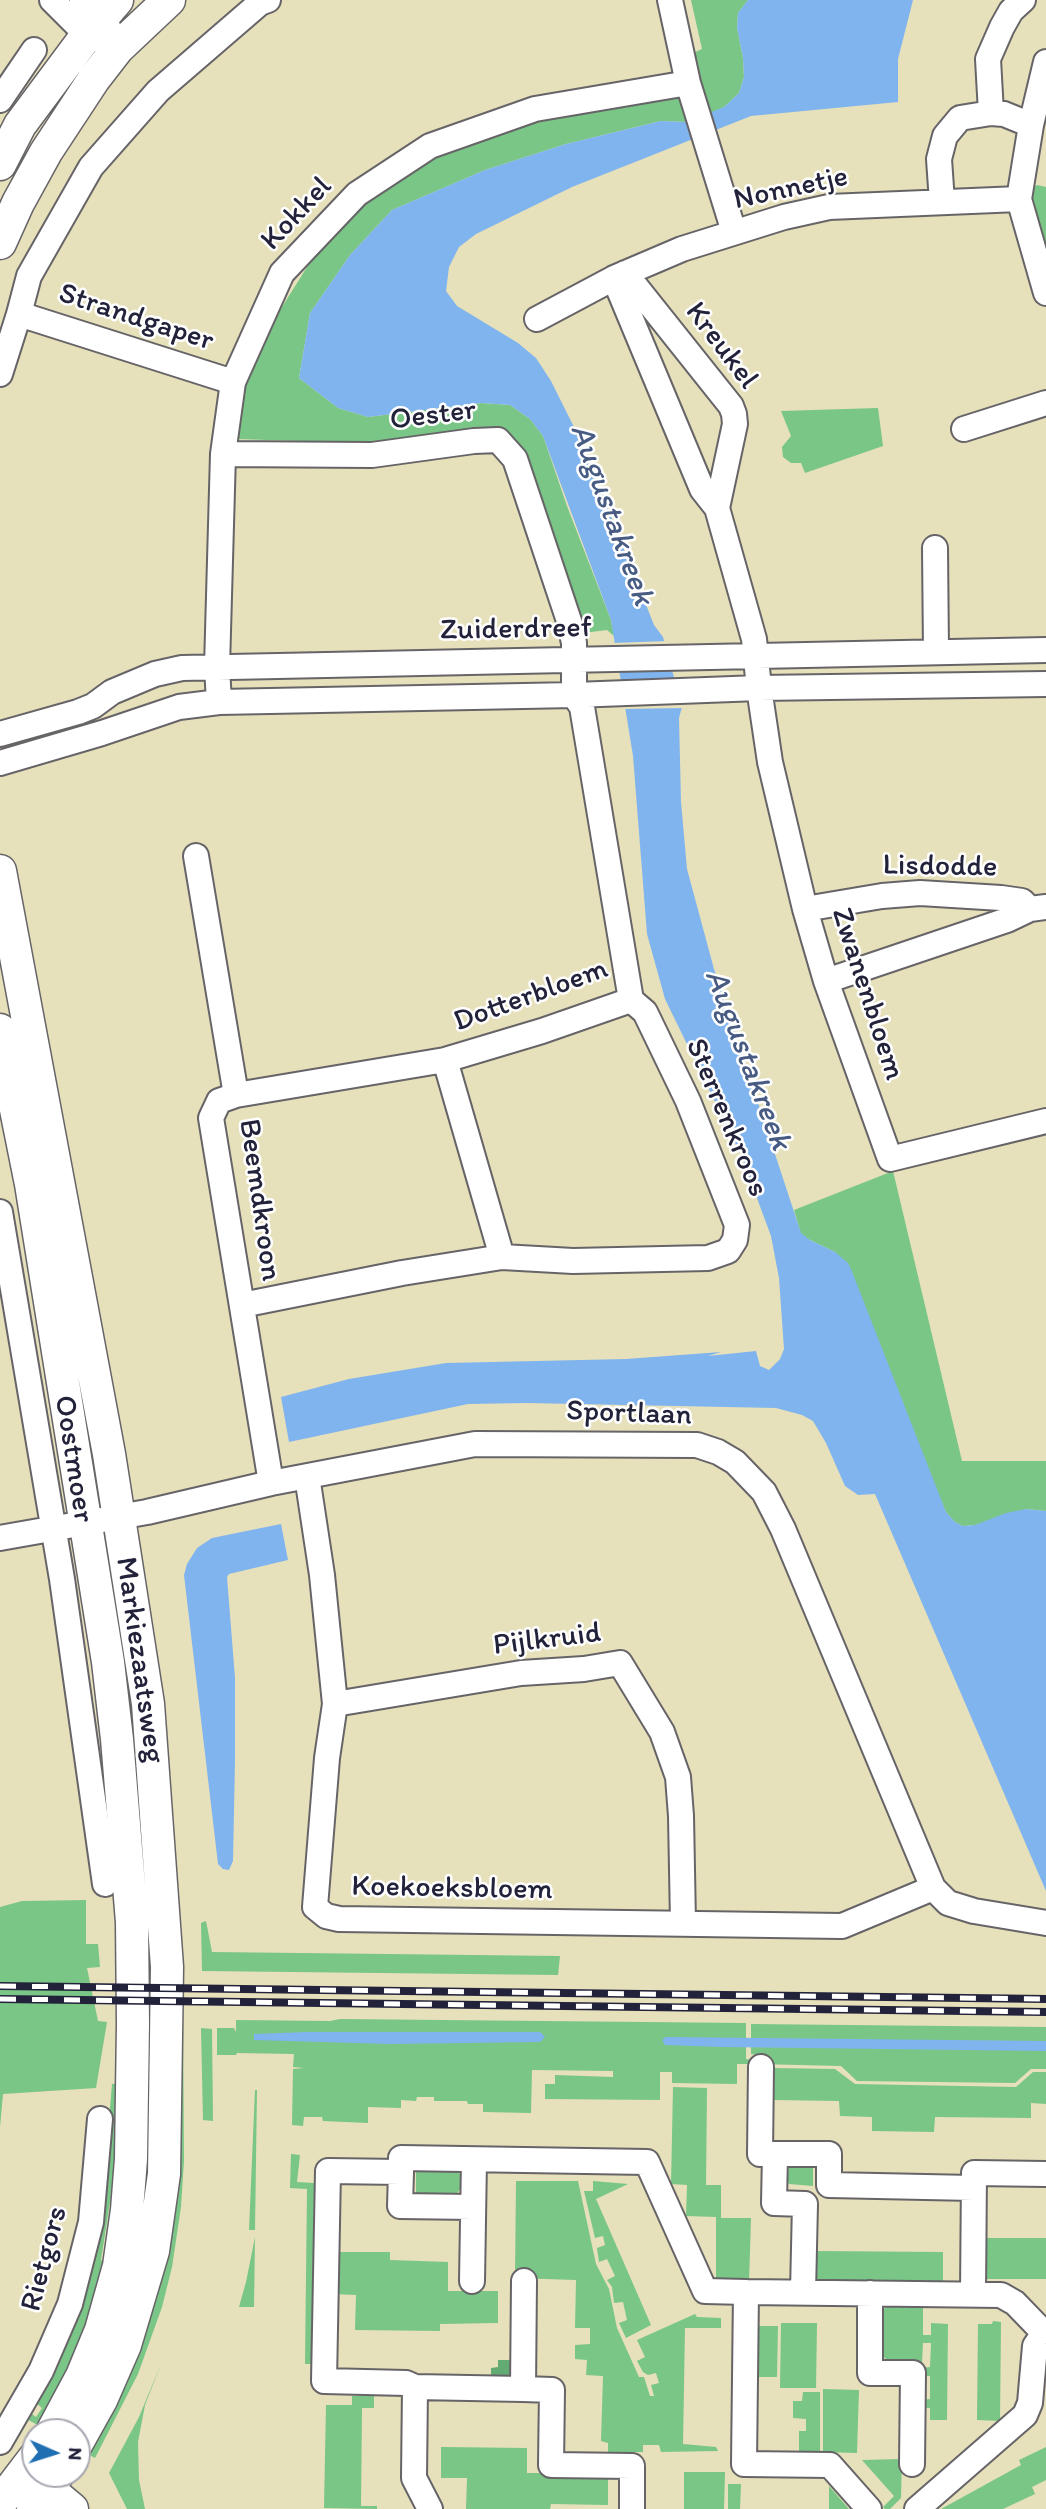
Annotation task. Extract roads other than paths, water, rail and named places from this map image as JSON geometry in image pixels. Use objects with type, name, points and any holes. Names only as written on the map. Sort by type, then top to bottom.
[{"type":"main road","points":[[0,243],[46,152],[94,79],[118,48],[169,0]]},
{"type":"main road","points":[[0,164],[20,125],[97,13]]},
{"type":"main road","name":"Markiezaatsweg","points":[[0,871],[104,1428],[148,1704],[167,1967],[164,2174],[153,2251],[141,2299],[114,2372],[90,2418]]},
{"type":"main road","name":"Markiezaatsweg","points":[[0,1030],[31,1184],[108,1662],[132,1922],[131,2159],[119,2266],[101,2330],[82,2376],[60,2418]]},
{"type":"main road","points":[[26,2492],[72,2509]]},
{"type":"street","points":[[52,0],[97,13],[118,48]]},
{"type":"street","name":"Strandgaper","points":[[0,374],[29,276],[91,167],[158,91],[260,3],[268,0]]},
{"type":"street","points":[[670,0],[691,93],[734,232]]},
{"type":"street","points":[[991,113],[988,59],[1011,11],[1023,0]]},
{"type":"street","points":[[0,100],[34,50]]},
{"type":"street","points":[[1046,62],[1031,125],[1019,199],[1046,293]]},
{"type":"street","name":"Kokkel","points":[[219,702],[217,667],[223,454],[233,383],[282,273],[356,194],[430,146],[534,109],[691,93]]},
{"type":"street","points":[[942,202],[939,159],[945,136],[960,118],[991,113],[1004,114],[1031,125]]},
{"type":"street","name":"Nonnetje","points":[[537,319],[620,276],[682,249],[829,207],[1019,199]]},
{"type":"street","name":"Kreukel","points":[[620,276],[731,406],[735,424],[717,508]]},
{"type":"street","name":"Kreukel","points":[[620,276],[702,489],[717,508],[754,639],[756,655]]},
{"type":"street","name":"Strandgaper","points":[[19,314],[233,383]]},
{"type":"street","points":[[964,429],[1046,403]]},
{"type":"street","name":"Oester","points":[[223,454],[372,455],[498,440],[516,459],[570,624],[575,660]]},
{"type":"street","points":[[935,548],[936,652]]},
{"type":"street","name":"Zuiderdreef","points":[[0,734],[78,712],[93,706],[111,692],[155,674],[182,668],[1046,650]]},
{"type":"street","name":"Zwanenbloem","points":[[756,655],[758,688],[784,828],[805,909],[826,981],[890,1159],[1046,1121]]},
{"type":"street","points":[[574,695],[575,660]]},
{"type":"street","points":[[0,763],[102,733],[179,706],[219,702],[690,692],[758,688],[1046,684]]},
{"type":"street","name":"Dotterbloem","points":[[236,1095],[445,1060],[542,1031],[631,1000],[582,707],[574,695]]},
{"type":"street","name":"Beemdkroon","points":[[196,856],[236,1095],[219,1101],[211,1118],[271,1483]]},
{"type":"street","name":"Lisdodde","points":[[805,909],[882,896],[920,893],[1012,899],[1038,908]]},
{"type":"street","name":"Lisdodde","points":[[826,981],[1038,908]]},
{"type":"street","name":"Sterrenkroos","points":[[243,1305],[401,1273],[502,1257],[573,1261],[708,1258],[728,1251],[735,1240],[737,1225],[688,1101],[645,1012],[631,1000]]},
{"type":"street","points":[[445,1060],[502,1257]]},
{"type":"street","name":"Oostmoer","points":[[0,1212],[62,1579],[105,1884]]},
{"type":"street","name":"Sportlaan","points":[[0,1538],[118,1517],[271,1483],[475,1444],[697,1445],[718,1452],[735,1462],[765,1492],[783,1529],[933,1888]]},
{"type":"street","name":"Koekoeksbloem","points":[[307,1476],[322,1575],[335,1704],[327,1758],[314,1907],[326,1916],[339,1919],[842,1926],[933,1888]]},
{"type":"street","name":"Pijlkruid","points":[[335,1704],[521,1673],[584,1669],[620,1662],[662,1732],[678,1777],[682,1923]]},
{"type":"street","points":[[933,1888],[948,1903],[974,1911],[1046,1923]]},
{"type":"street","points":[[761,2067],[760,2154],[829,2154],[829,2185],[973,2188]]},
{"type":"street","name":"Rietgors","points":[[0,2442],[41,2371],[70,2304],[91,2222],[100,2119]]},
{"type":"street","points":[[775,2154],[774,2203],[805,2204],[803,2292]]},
{"type":"street","points":[[473,2207],[400,2206],[401,2158],[647,2162],[705,2291],[973,2294],[1001,2295],[1008,2298],[1045,2331],[1033,2354],[1030,2403],[1025,2415],[917,2509]]},
{"type":"street","points":[[472,2281],[474,2160]]},
{"type":"street","points":[[401,2172],[328,2171],[324,2381],[406,2382],[415,2387],[552,2390],[551,2465],[632,2466],[632,2509]]},
{"type":"street","points":[[973,2294],[974,2173],[1046,2174]]},
{"type":"street","points":[[523,2389],[524,2281]]},
{"type":"street","points":[[747,2292],[744,2464],[831,2465],[869,2509]]},
{"type":"street","points":[[870,2293],[870,2373],[913,2373],[912,2464]]},
{"type":"street","points":[[415,2387],[414,2478],[430,2509]]},
{"type":"water","points":[[748,0],[913,0],[898,59],[898,102],[751,116],[572,187],[476,234],[459,247],[449,267],[446,291],[457,306],[518,343],[536,358],[551,381],[582,443],[654,625],[663,637],[682,707],[679,718],[681,802],[687,869],[714,969],[801,1233],[835,1252],[848,1263],[946,1512],[963,1526],[975,1525],[1006,1513],[1026,1509],[1046,1511],[1046,1891],[875,1494],[858,1495],[845,1486],[813,1421],[776,1408],[468,1404],[289,1442],[281,1397],[349,1379],[446,1363],[626,1359],[721,1352],[708,1356],[756,1351],[760,1366],[769,1370],[780,1359],[784,1349],[779,1278],[771,1236],[741,1155],[665,999],[647,934],[633,756],[611,620],[543,436],[530,419],[510,405],[482,403],[368,417],[338,408],[299,378],[310,313],[350,255],[392,210],[485,170],[566,144],[661,121],[687,122],[724,107],[739,93],[744,77],[737,28],[738,13]]},
{"type":"water","points":[[281,1524],[288,1560],[229,1574],[227,1577],[235,1678],[233,1861],[229,1870],[218,1864],[184,1575],[197,1548],[212,1538]]},
{"type":"water","points":[[540,2032],[545,2037],[540,2042],[390,2044],[254,2040],[254,2034]]},
{"type":"water","points":[[666,2037],[1046,2041],[1046,2051],[665,2045],[662,2040]]},
{"type":"railway","points":[[0,1986],[1046,1999]]},
{"type":"railway","points":[[0,1999],[1046,2012]]},
{"type":"water label","name":"Augustakreek","points":[[611,515]]},
{"type":"water label","name":"Augustakreek","points":[[747,1060]]}]
